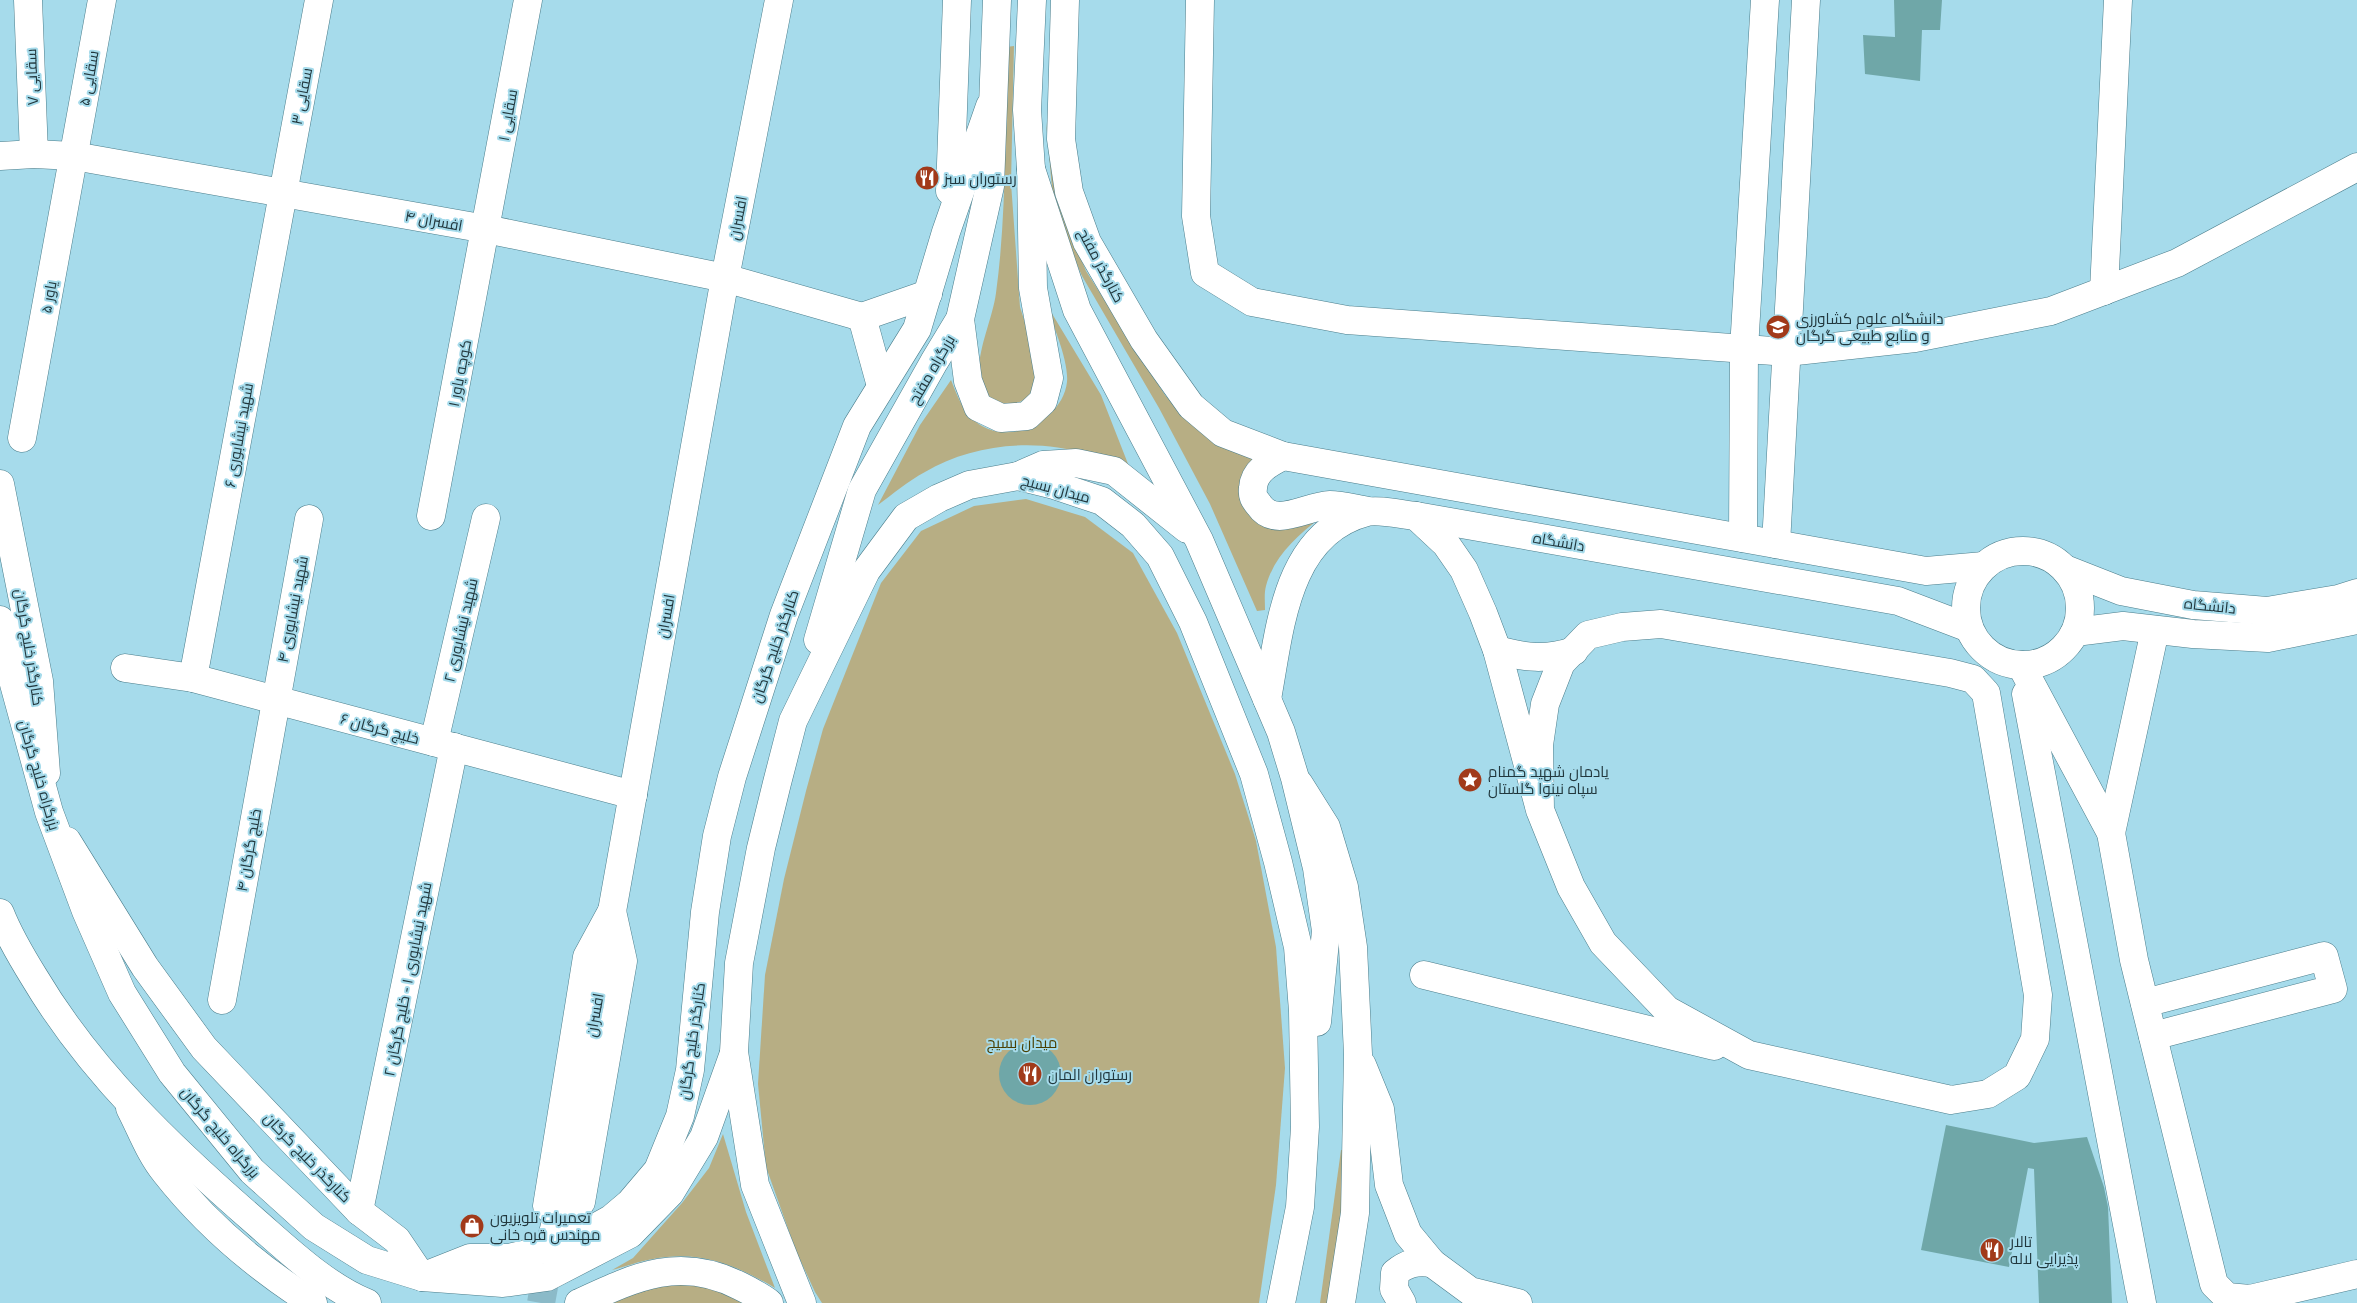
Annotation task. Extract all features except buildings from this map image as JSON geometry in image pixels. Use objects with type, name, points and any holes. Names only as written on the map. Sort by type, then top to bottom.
[{"type":"main road","name":"سقایی ۷","points":[[28,0],[34,154]]},
{"type":"main road","name":"سقایی ۵","points":[[74,156],[102,0]]},
{"type":"main road","name":"سقایی ۳","points":[[283,192],[319,0]]},
{"type":"main road","name":"سقایی ۱","points":[[486,230],[528,0]]},
{"type":"main road","name":"افسران","points":[[548,1226],[612,911],[725,278],[779,0]]},
{"type":"main road","points":[[946,232],[953,165],[957,0]]},
{"type":"main road","name":"بزرگراه مفتح","points":[[793,722],[862,490],[960,319],[990,186],[997,0]]},
{"type":"main road","points":[[960,319],[968,380],[978,407],[1001,418],[1027,416],[1043,401],[1049,378],[1033,288],[1031,169],[1027,110],[1032,0]]},
{"type":"main road","name":"کنارگذر مفتح","points":[[1065,0],[1061,139],[1069,192],[1087,242],[1144,340],[1191,406],[1223,433],[1283,456]]},
{"type":"main road","points":[[1200,0],[1196,216],[1205,273],[1252,302],[1348,320],[1787,352],[1915,338],[2051,311],[2177,263],[2357,167]]},
{"type":"main road","points":[[1743,538],[1744,350],[1765,0]]},
{"type":"main road","points":[[1776,544],[1806,0]]},
{"type":"main road","points":[[2104,291],[2118,0]]},
{"type":"main road","points":[[946,232],[995,93]]},
{"type":"main road","name":"افسران ۴","points":[[0,156],[34,154],[74,156],[283,192],[725,278],[862,317]]},
{"type":"main road","name":"یاور ۵","points":[[22,438],[74,156]]},
{"type":"main road","points":[[1031,169],[1077,310],[1199,540],[1281,732],[1295,778],[1317,868],[1326,932],[1306,1127]]},
{"type":"main road","name":"شهید نیشابوری ۶","points":[[193,678],[283,192]]},
{"type":"main road","name":"کوچه یاور ۱","points":[[431,516],[486,230]]},
{"type":"main road","name":"کنارگذر خلیج گرگان","points":[[0,484],[38,680],[48,812],[145,966],[204,1048],[360,1212],[397,1240],[422,1277],[470,1258],[509,1258],[548,1226],[599,1226],[611,1219],[630,1203],[658,1170],[680,1116],[690,1070],[707,903],[717,836],[732,777],[784,616],[812,537],[857,426],[917,329],[946,232]]},
{"type":"main road","points":[[882,386],[862,317],[928,294]]},
{"type":"main road","points":[[1368,511],[1330,505],[1309,508],[1280,518],[1264,512],[1252,496],[1254,479],[1267,464],[1283,456],[1926,571],[1984,566]]},
{"type":"main road","points":[[1018,476],[1043,465],[1076,463],[1114,471],[1164,509],[1199,540]]},
{"type":"main road","name":"میدان بسیج","points":[[802,1303],[755,1185],[734,1052],[739,963],[761,848],[793,722],[866,571],[906,518],[939,498],[969,485],[1018,476],[1054,485],[1102,501],[1133,524],[1160,556],[1193,622],[1254,774],[1278,862],[1298,947],[1303,1011],[1306,1127],[1300,1207],[1281,1303]]},
{"type":"main road","points":[[1458,524],[1464,489]]},
{"type":"main road","name":"دانشگاه","points":[[1267,699],[1287,594],[1307,553],[1336,525],[1368,511],[1416,516],[1898,601],[1970,628]]},
{"type":"main road","points":[[1416,516],[1446,544],[1464,570],[1497,650],[1540,810],[1571,887],[1603,943],[1667,1010],[1749,1055]]},
{"type":"main road","name":"شهید نیشابوری ۲","points":[[444,745],[486,518]]},
{"type":"main road","name":"شهید نیشابوری ۴","points":[[275,700],[309,519]]},
{"type":"main road","points":[[2026,551],[2047,556],[2065,569],[2077,588],[2080,611],[2075,632],[2062,650],[2043,662],[2021,666],[1999,660],[1981,647],[1970,628],[1966,606],[1971,584],[1984,566],[2004,554],[2026,551]]},
{"type":"main road","name":"دانشگاه","points":[[2065,569],[2121,591],[2192,605],[2267,611],[2338,599],[2357,593]]},
{"type":"main road","name":"بزرگراه خلیج گرگان","points":[[0,620],[14,684],[48,812],[86,911],[122,993],[172,1073],[252,1171],[314,1227],[367,1260],[422,1277],[503,1283],[547,1277],[630,1234],[670,1193],[704,1137],[734,1052]]},
{"type":"main road","name":"دانشگاه","points":[[2075,632],[2123,626],[2193,634],[2268,638],[2357,620]]},
{"type":"main road","points":[[1424,975],[1749,1055],[1951,1100],[1988,1094],[2017,1076],[2035,1039],[2038,995],[1986,693],[1973,679],[1950,673],[1661,624],[1622,627],[1588,635],[1561,663],[1545,704],[1539,745],[1540,810]]},
{"type":"main road","points":[[2111,833],[2156,630]]},
{"type":"main road","points":[[1497,650],[1526,658],[1555,657],[1574,651]]},
{"type":"main road","points":[[2021,666],[2111,833],[2134,960],[2214,1284],[2227,1297],[2250,1299],[2357,1274]]},
{"type":"main road","points":[[2021,666],[2142,1303]]},
{"type":"main road","name":"خلیج گرگان ۶","points":[[125,668],[193,678],[633,795]]},
{"type":"main road","name":"خلیج گرگان ۴","points":[[222,1000],[275,700]]},
{"type":"main road","name":"شهید نیشابوری ۱ - خلیج گرگان ۲","points":[[360,1212],[444,745]]},
{"type":"main road","points":[[1295,778],[1326,827],[1344,886],[1353,947],[1358,1054],[1355,1213],[1341,1303]]},
{"type":"main road","points":[[0,913],[8,934],[58,1017],[127,1103],[228,1198],[295,1256],[353,1297],[366,1303]]},
{"type":"main road","points":[[2145,1003],[2324,956],[2333,989],[2153,1036]]},
{"type":"main road","points":[[1358,1054],[1380,1109],[1389,1185],[1408,1234],[1432,1263],[1470,1290],[1518,1303]]},
{"type":"main road","points":[[127,1103],[164,1171],[202,1213],[279,1281],[312,1303]]},
{"type":"main road","points":[[1402,1303],[1394,1289],[1395,1273],[1406,1264],[1432,1263]]},
{"type":"main road","points":[[579,1303],[647,1275],[687,1269],[722,1277],[770,1303]]},
{"type":"green space","points":[[1014,46],[1011,183],[1020,307],[1037,360],[1034,393],[1018,403],[1002,405],[996,402],[982,388],[979,363],[994,304],[1000,262],[1005,170],[1006,47]]},
{"type":"green space","points":[[1046,122],[1056,187],[1069,229],[1086,271],[1165,395],[1190,422],[1257,461],[1246,506],[1320,518],[1287,548],[1275,565],[1265,589],[1265,610],[1257,611],[1210,504],[1159,408],[1082,276],[1063,233],[1052,188]]},
{"type":"green space","points":[[1045,302],[1101,395],[1132,474],[1099,458],[1067,449],[1025,445],[1004,446],[963,455],[943,463],[913,479],[878,505],[920,425],[951,380],[966,412],[982,426],[995,431],[1022,430],[1035,425],[1057,407],[1064,395],[1067,373],[1063,353]]},
{"type":"green space","name":"میدان بسیج","points":[[1026,499],[1085,517],[1133,553],[1177,633],[1235,774],[1256,841],[1276,947],[1285,1068],[1276,1185],[1259,1303],[822,1303],[796,1251],[766,1167],[758,1084],[765,975],[784,879],[823,729],[881,583],[921,531],[974,506]]},
{"type":"green space","points":[[723,1134],[746,1212],[775,1288],[732,1266],[686,1256],[648,1260],[612,1270],[633,1258],[682,1203],[709,1168]]},
{"type":"green space","points":[[1341,1150],[1345,1150],[1340,1227],[1328,1303],[1320,1303]]},
{"type":"green space","points":[[659,1284],[704,1287],[736,1297],[747,1303],[607,1303]]},
{"type":"tunnel","points":[[541,1303],[550,1254]]},
{"type":"place","name":"رستوران سبز","points":[[927,178]]},
{"type":"place","name":"دانشگاه علوم کشاورزی و منابع طبیعی گرگان","points":[[1778,327]]},
{"type":"place","name":"یادمان شهید گمنام سپاه نینوا گلستان","points":[[1470,780]]},
{"type":"place","name":"رستوران المان","points":[[1030,1074]]},
{"type":"place","name":"تعمیرات تلویزیون مهندس قره خانی","points":[[472,1226]]},
{"type":"place","name":"تالار پذیرایی لاله","points":[[1992,1250]]}]
